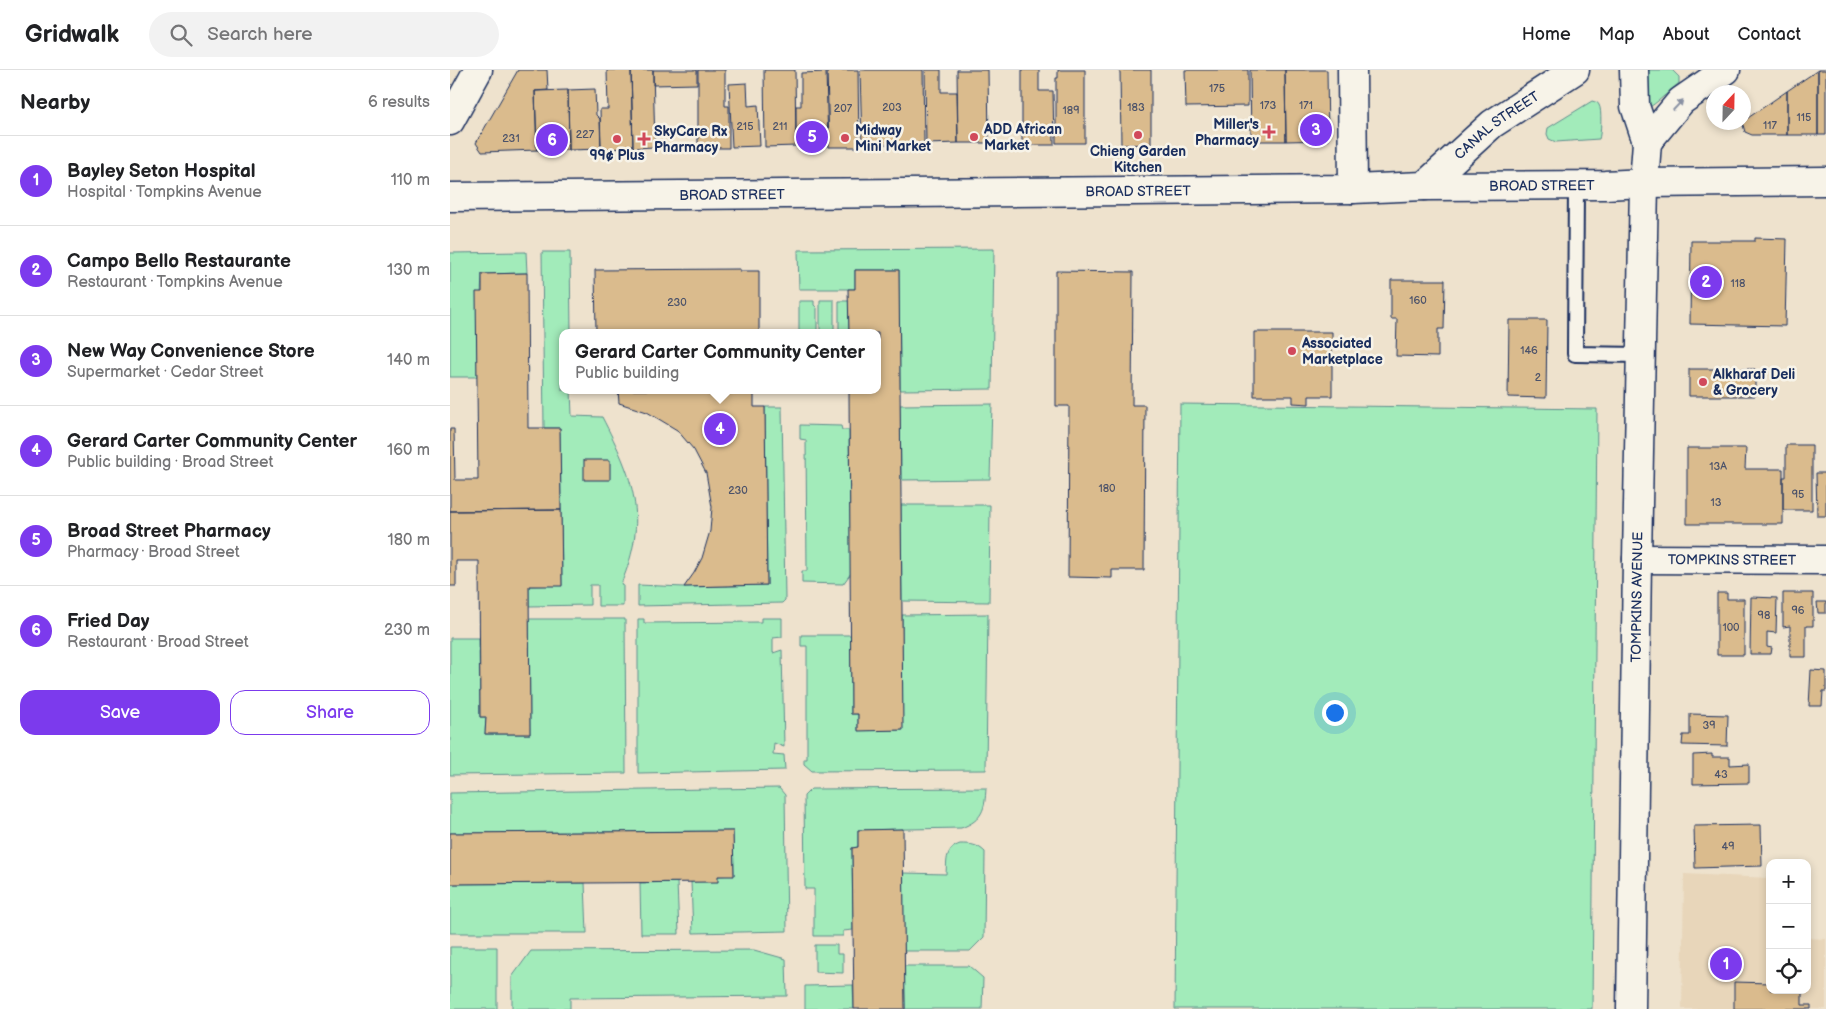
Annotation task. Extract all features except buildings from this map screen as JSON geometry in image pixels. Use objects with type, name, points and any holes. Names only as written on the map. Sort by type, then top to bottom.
[{"type":"street","points":[[450,121],[478,70]]},
{"type":"street","points":[[1352,70],[1353,189]]},
{"type":"street","name":"CANAL STREET","points":[[1424,186],[1492,124],[1575,70]]},
{"type":"street","points":[[1634,70],[1635,106],[1646,142],[1644,183]]},
{"type":"street","points":[[1646,142],[1681,101],[1710,73]]},
{"type":"street","name":"BROAD STREET","points":[[450,197],[1353,189],[1424,186],[1826,181]]},
{"type":"street","name":"TOMPKINS AVENUE","points":[[1631,1009],[1644,183]]},
{"type":"street","name":"TOMPKINS STREET","points":[[1637,559],[1826,560]]},
{"type":"lane","points":[[1576,185],[1575,354],[1641,355]]},
{"type":"shaded area","points":[[1684,874],[1766,878],[1766,994],[1811,994],[1811,938],[1826,939],[1826,1009],[1682,1009]]},
{"type":"green space","points":[[1643,70],[1672,70],[1679,77],[1679,83],[1656,103],[1647,107]]},
{"type":"green space","points":[[1592,101],[1598,103],[1600,107],[1599,139],[1556,142],[1549,139],[1547,134],[1548,128]]},
{"type":"green space","points":[[994,249],[992,389],[900,390],[899,270],[855,270],[855,289],[799,289],[798,250]]},
{"type":"green space","points":[[526,252],[527,273],[482,274],[477,377],[450,377],[450,253]]},
{"type":"green space","points":[[542,252],[570,252],[571,329],[559,329],[559,394],[571,394],[572,416],[602,417],[629,480],[634,499],[636,519],[630,560],[621,584],[623,585],[623,606],[598,606],[598,585],[590,585],[590,605],[529,606],[529,586],[562,585],[560,428],[544,428]]},
{"type":"green space","points":[[820,300],[834,300],[834,329],[820,329]]},
{"type":"green space","points":[[799,301],[814,301],[814,305],[817,308],[817,329],[799,329]]},
{"type":"green space","points":[[839,301],[849,301],[849,329],[839,329]]},
{"type":"green space","points":[[992,404],[990,479],[901,480],[900,405]]},
{"type":"green space","points":[[1180,404],[1597,409],[1592,1009],[1175,1009]]},
{"type":"green space","points":[[765,407],[782,407],[785,600],[782,603],[638,606],[638,585],[684,587],[767,585]]},
{"type":"green space","points":[[800,425],[841,426],[842,430],[849,430],[851,573],[843,584],[802,583],[802,571],[807,571],[806,440],[800,439]]},
{"type":"green space","points":[[901,505],[990,505],[989,602],[902,601]]},
{"type":"green space","points":[[988,614],[986,770],[812,771],[804,764],[804,759],[807,759],[807,646],[801,646],[801,635],[851,635],[851,714],[858,714],[858,730],[902,730],[902,615]]},
{"type":"green space","points":[[761,618],[782,618],[782,637],[773,638],[773,653],[782,650],[784,747],[774,743],[773,754],[784,755],[785,770],[638,773],[638,619],[644,619],[644,623],[761,622]]},
{"type":"green space","points":[[529,619],[625,619],[626,773],[450,775],[450,638],[479,638],[480,717],[486,717],[485,734],[530,734]]},
{"type":"green space","points":[[779,788],[785,795],[787,931],[693,933],[691,882],[718,876],[734,875],[733,831],[450,833],[450,793]]},
{"type":"green space","points":[[986,788],[985,802],[981,813],[974,821],[961,828],[858,830],[858,847],[852,848],[853,930],[843,931],[843,936],[814,936],[814,889],[805,889],[804,796],[811,789]]},
{"type":"green space","points":[[960,844],[973,845],[985,852],[984,937],[970,951],[904,951],[903,873],[946,874],[949,852]]},
{"type":"green space","points":[[677,882],[679,934],[641,934],[640,883]]},
{"type":"green space","points":[[585,883],[587,933],[450,933],[450,884]]},
{"type":"green space","points":[[815,945],[837,945],[837,954],[843,954],[843,973],[815,972]]},
{"type":"green space","points":[[450,947],[497,947],[497,1009],[450,1009]]},
{"type":"green space","points":[[754,950],[786,959],[787,996],[570,998],[570,1009],[512,1009],[512,977],[531,951]]},
{"type":"green space","points":[[904,966],[969,966],[983,978],[982,1009],[905,1009]]},
{"type":"green space","points":[[853,985],[854,1009],[805,1009],[805,986]]},
{"type":"place","name":"New Way Convenience Store","points":[[1316,130]]},
{"type":"place","name":"Miller's Pharmacy","points":[[1269,132]]},
{"type":"place","name":"Chieng Garden Kitchen","points":[[1138,135]]},
{"type":"place","name":"Broad Street Pharmacy","points":[[812,137]]},
{"type":"place","name":"ADD African Market","points":[[974,137]]},
{"type":"place","name":"Midway Mini Market","points":[[845,138]]},
{"type":"place","name":"99¢ Plus","points":[[617,139]]},
{"type":"place","name":"SkyCare Rx Pharmacy","points":[[644,139]]},
{"type":"place","name":"Fried Day","points":[[552,140]]},
{"type":"place","name":"Campo Bello Restaurante","points":[[1706,282]]},
{"type":"place","name":"Associated Marketplace","points":[[1292,351]]},
{"type":"place","name":"Alkharaf Deli & Grocery","points":[[1703,382]]},
{"type":"place","name":"Gerard Carter Community Center","points":[[720,429]]},
{"type":"place","name":"Bayley Seton Hospital","points":[[1726,964]]}]
